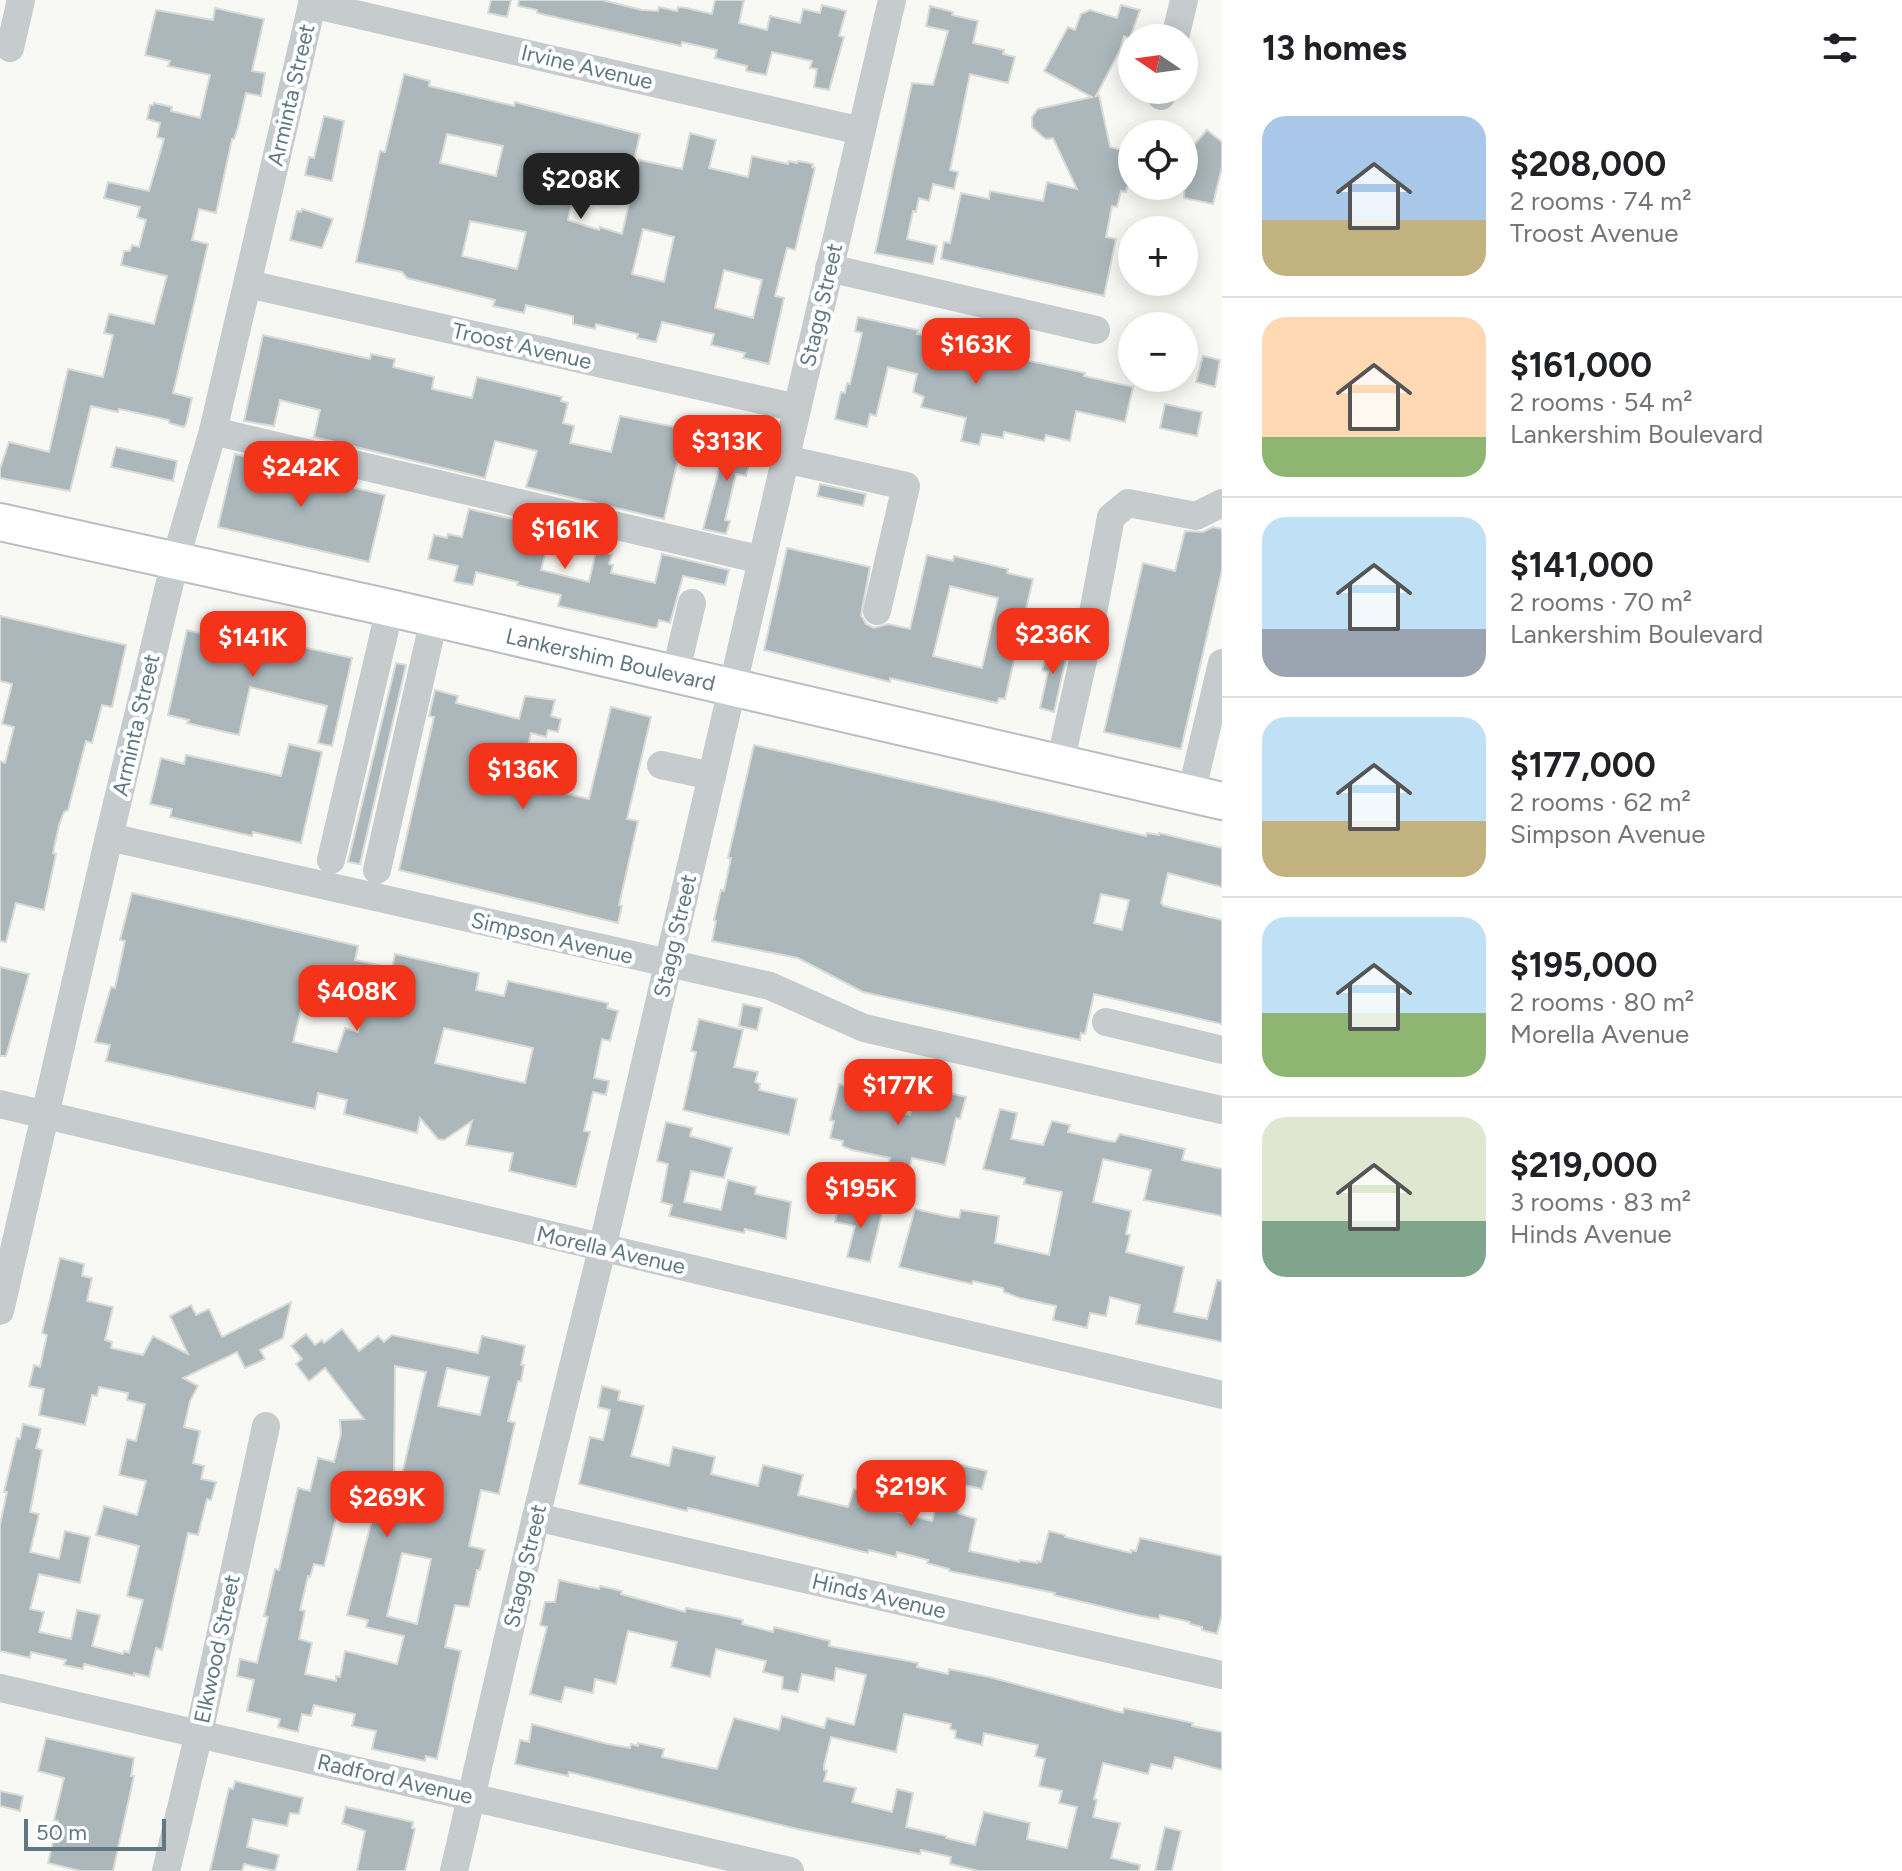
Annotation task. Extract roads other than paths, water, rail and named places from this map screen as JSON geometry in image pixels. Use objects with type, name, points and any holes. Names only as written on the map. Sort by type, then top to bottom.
[{"type":"main road","name":"Lankershim Boulevard","points":[[0,522],[390,608],[1207,797]]},
{"type":"street","points":[[10,48],[21,0]]},
{"type":"street","name":"Stagg Street","points":[[454,1871],[892,0]]},
{"type":"street","points":[[1178,24],[1184,0]]},
{"type":"street","name":"Irvine Avenue","points":[[312,2],[861,131]]},
{"type":"street","name":"Arminta Street","points":[[0,1311],[109,837],[175,561],[213,431],[312,2]]},
{"type":"street","points":[[829,268],[1096,330]]},
{"type":"street","name":"Troost Avenue","points":[[248,284],[797,408]]},
{"type":"street","points":[[213,431],[762,560]]},
{"type":"street","points":[[785,459],[906,486],[877,611]]},
{"type":"street","points":[[1060,763],[1111,517],[1128,503],[1196,516],[1222,503]]},
{"type":"street","points":[[675,675],[692,603]]},
{"type":"street","points":[[331,860],[390,608]]},
{"type":"street","points":[[377,870],[434,619]]},
{"type":"street","points":[[1207,797],[1222,663]]},
{"type":"street","points":[[661,765],[712,776]]},
{"type":"street","name":"Simpson Avenue","points":[[109,837],[770,986],[864,1028],[1222,1110]]},
{"type":"street","points":[[1106,1022],[1222,1050]]},
{"type":"street","name":"Morella Avenue","points":[[0,1104],[1222,1395]]},
{"type":"street","name":"Elkwood Street","points":[[166,1871],[266,1426]]},
{"type":"street","name":"Hinds Avenue","points":[[536,1517],[1222,1675]]},
{"type":"street","name":"Radford Avenue","points":[[0,1688],[790,1871]]}]
